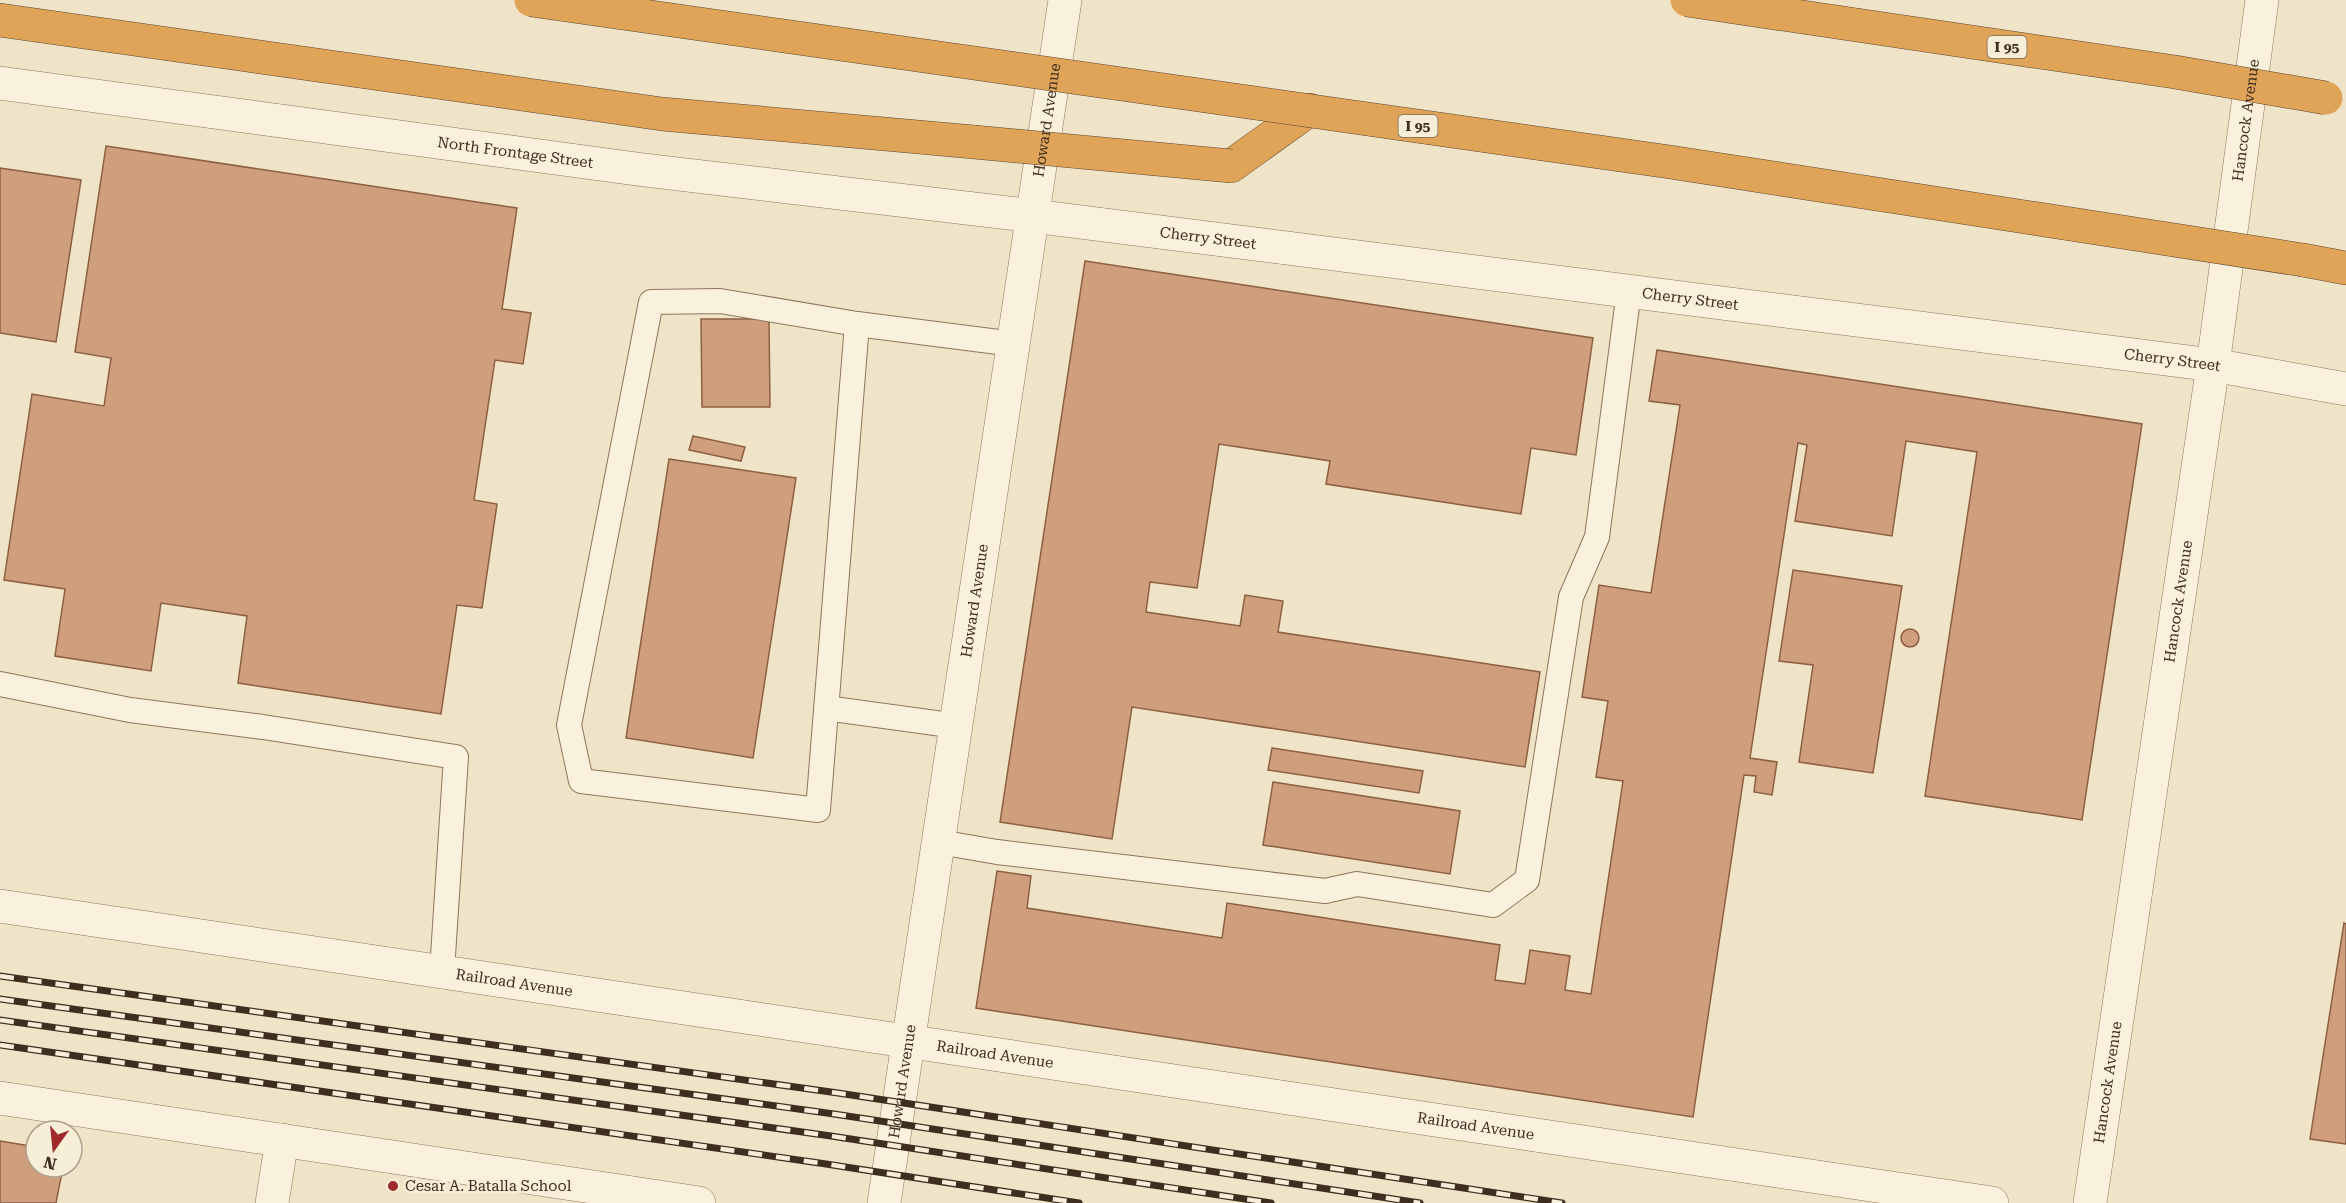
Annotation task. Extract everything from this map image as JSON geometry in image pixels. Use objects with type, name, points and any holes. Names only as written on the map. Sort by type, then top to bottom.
[{"type":"highway","name":"I 95","points":[[531,0],[1670,162],[2346,268]]},
{"type":"highway","name":"I 95","points":[[1688,0],[2163,70],[2336,100]]},
{"type":"highway","points":[[0,20],[651,113],[1232,165],[1309,110]]},
{"type":"street","name":"Howard Avenue","points":[[884,1203],[1065,0]]},
{"type":"street","name":"Hancock Avenue","points":[[2090,1203],[2213,365],[2262,0]]},
{"type":"street","name":"North Frontage Street","points":[[0,83],[632,168],[1033,216]]},
{"type":"street","name":"Cherry Street","points":[[1033,216],[2213,365],[2346,389]]},
{"type":"street","name":"Railroad Avenue","points":[[0,906],[1992,1203]]},
{"type":"street","points":[[0,1098],[699,1203]]},
{"type":"street","points":[[272,1203],[282,1140]]},
{"type":"lane","points":[[939,842],[997,852],[1324,891],[1358,884],[1493,905],[1527,880],[1570,597],[1597,537],[1629,291]]},
{"type":"lane","points":[[857,324],[818,810],[581,781],[569,725],[651,302],[720,301],[857,324],[1014,344]]},
{"type":"lane","points":[[0,684],[130,710],[263,727],[456,757],[442,971]]},
{"type":"lane","points":[[826,708],[957,726]]},
{"type":"building","points":[[106,146],[517,208],[502,309],[531,313],[523,364],[495,360],[474,500],[497,504],[482,608],[457,605],[441,714],[238,683],[247,616],[161,603],[151,671],[55,656],[65,589],[4,580],[32,394],[104,406],[111,358],[75,352]]},
{"type":"building","points":[[0,168],[81,180],[56,342],[0,333]]},
{"type":"building","points":[[1085,261],[1593,338],[1576,455],[1531,448],[1521,514],[1326,484],[1330,461],[1219,444],[1197,588],[1150,582],[1146,612],[1240,626],[1245,595],[1283,601],[1278,632],[1540,672],[1525,767],[1132,707],[1112,839],[1000,822]]},
{"type":"building","points":[[701,319],[769,319],[770,407],[702,407]]},
{"type":"building","points":[[1657,350],[2142,424],[2082,820],[1925,796],[1977,452],[1906,441],[1892,536],[1795,521],[1807,445],[1798,443],[1750,758],[1777,762],[1772,795],[1754,792],[1756,776],[1744,775],[1693,1117],[976,1008],[997,871],[1031,876],[1027,908],[1222,938],[1227,903],[1500,945],[1495,980],[1525,984],[1530,950],[1570,956],[1565,990],[1591,994],[1623,781],[1596,777],[1608,701],[1582,697],[1599,585],[1651,593],[1680,405],[1649,401]]},
{"type":"building","points":[[693,436],[745,447],[741,461],[689,450]]},
{"type":"building","points":[[669,459],[796,478],[753,758],[626,738]]},
{"type":"building","points":[[1793,570],[1902,586],[1873,773],[1799,762],[1813,665],[1779,661]]},
{"type":"building","points":[[1910,629],[1916,632],[1919,638],[1916,644],[1910,647],[1904,644],[1901,638],[1904,632]]},
{"type":"building","points":[[1272,748],[1423,771],[1419,793],[1268,770]]},
{"type":"building","points":[[1273,782],[1460,811],[1450,874],[1263,845]]},
{"type":"building","points":[[2344,923],[2346,924],[2346,1144],[2310,1139]]},
{"type":"building","points":[[0,1141],[24,1145],[24,1179],[61,1179],[56,1203],[0,1203]]},
{"type":"railway","points":[[0,976],[838,1093],[1562,1203]]},
{"type":"railway","points":[[0,999],[834,1114],[1420,1203]]},
{"type":"railway","points":[[0,1020],[831,1136],[1271,1203]]},
{"type":"railway","points":[[0,1045],[826,1164],[1079,1203]]},
{"type":"place","name":"Cesar A. Batalla School","points":[[393,1186]]}]
